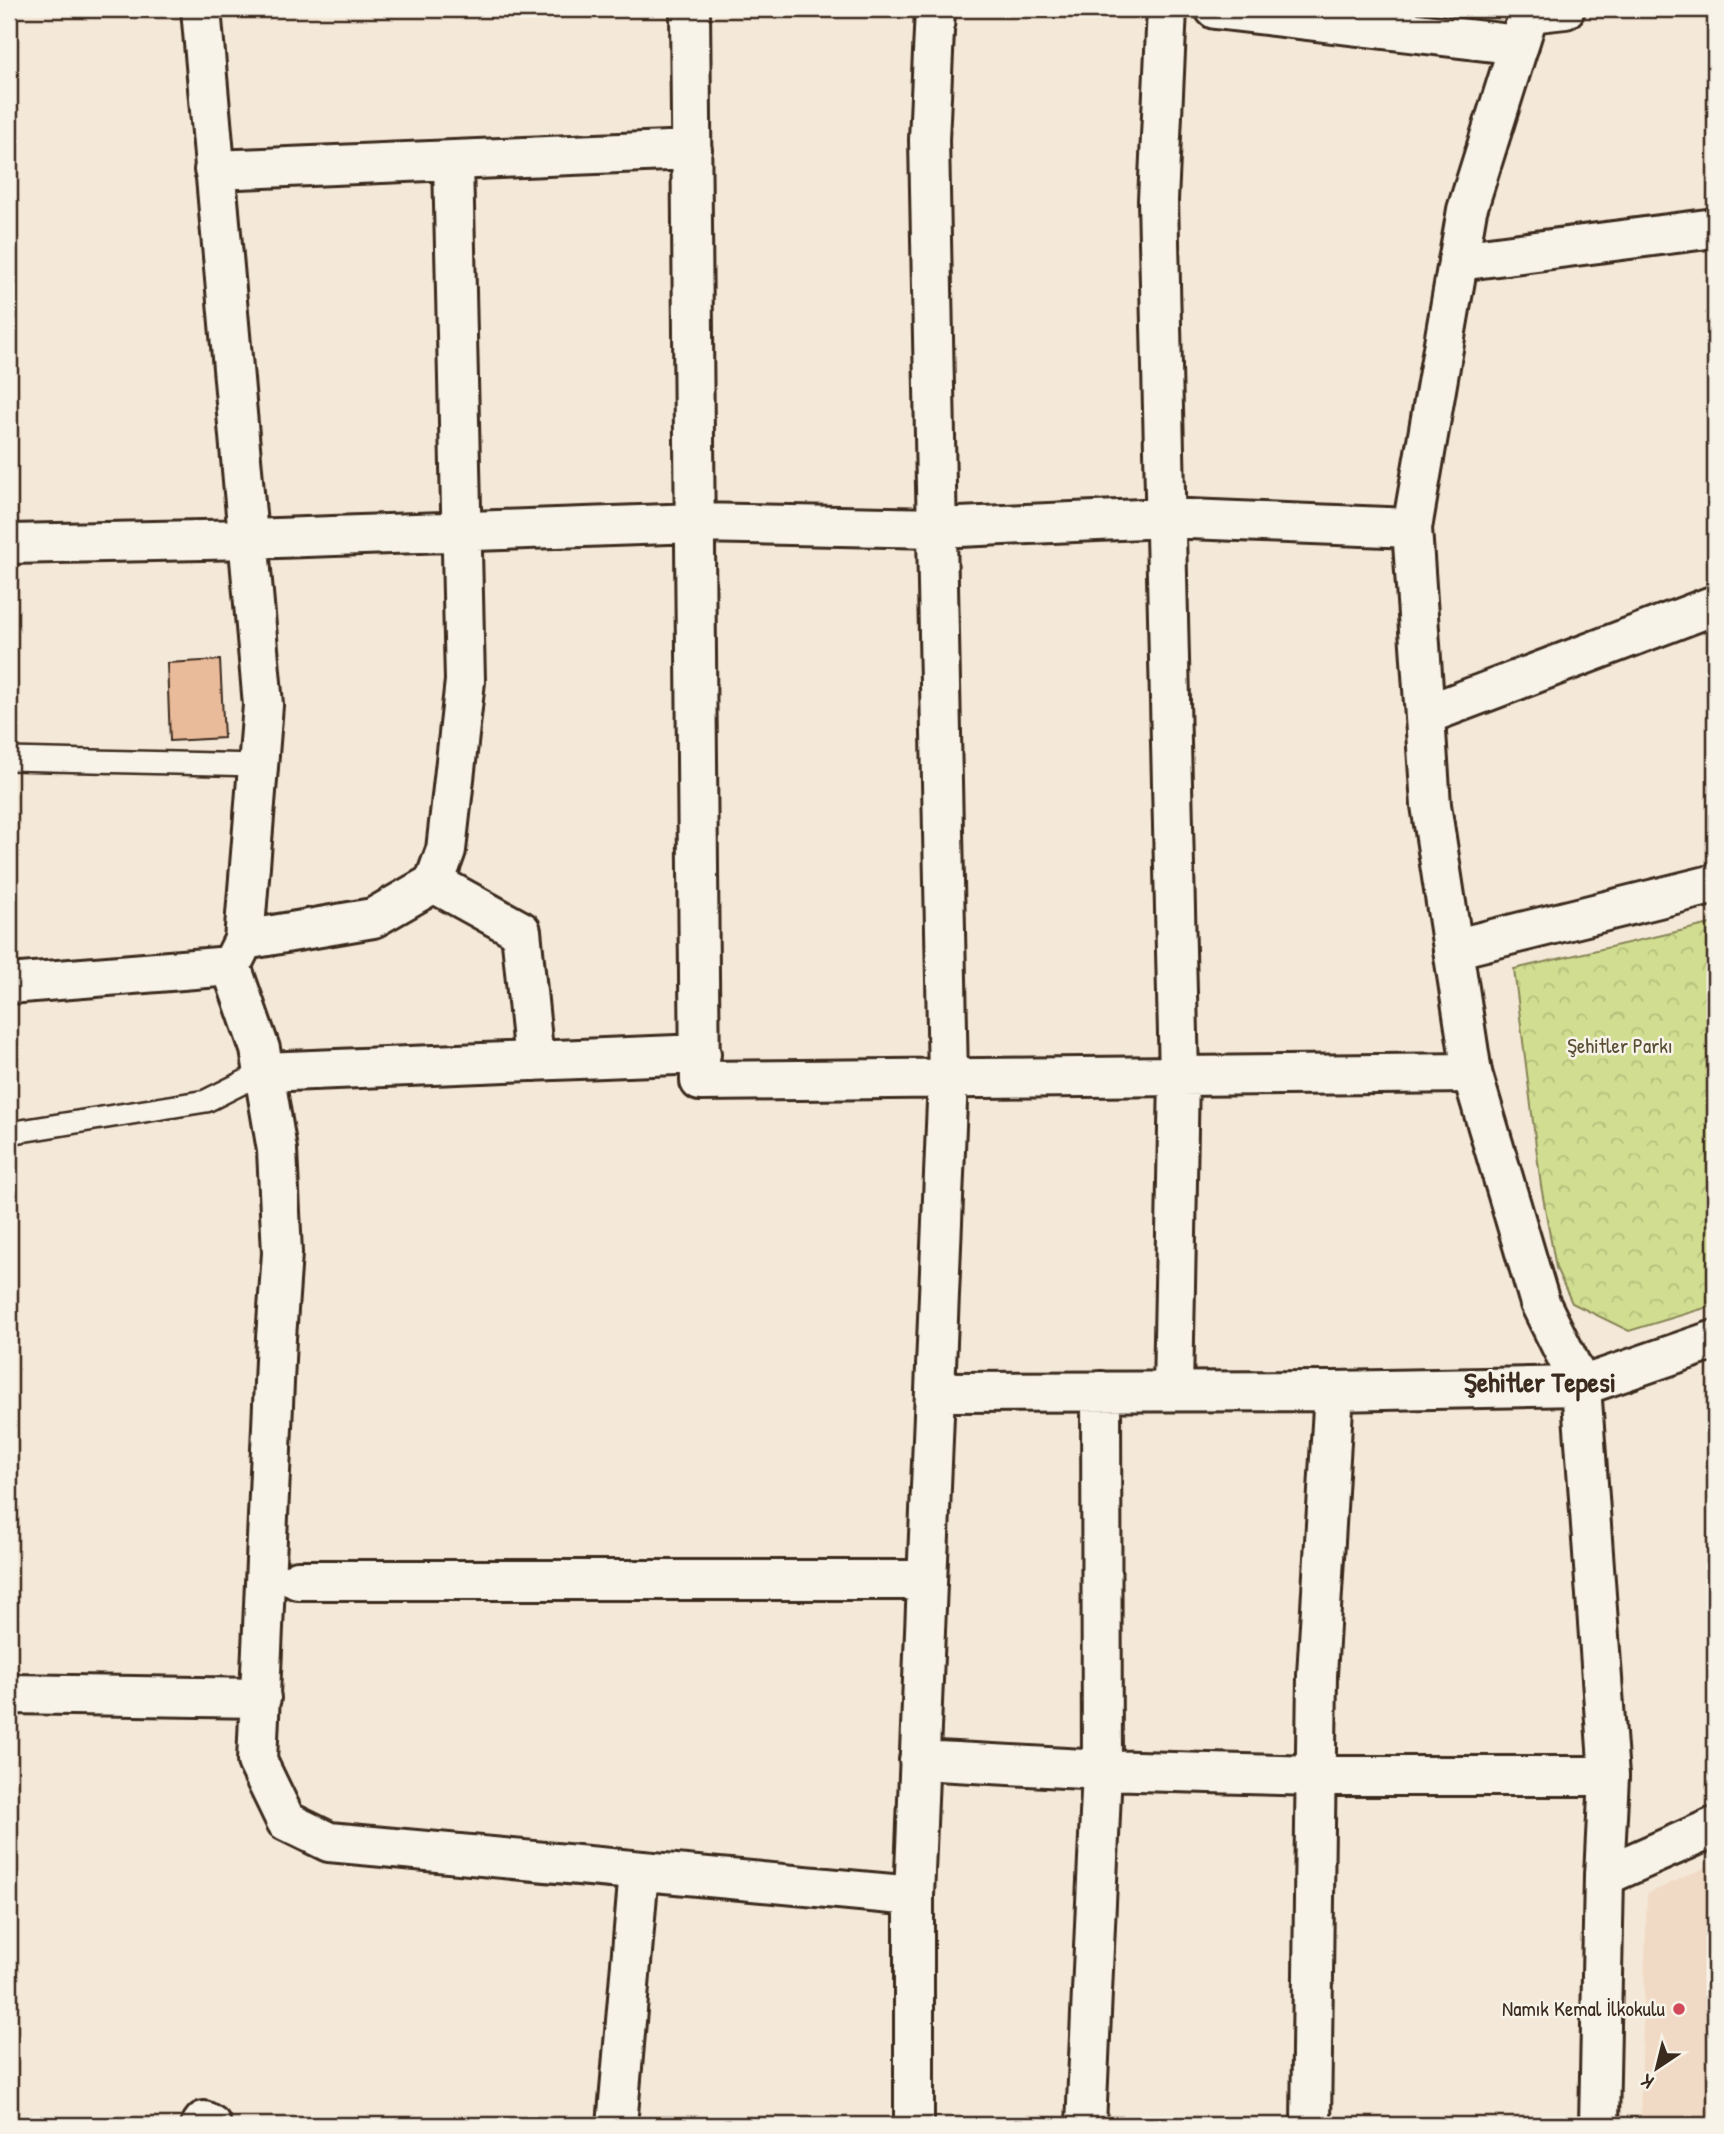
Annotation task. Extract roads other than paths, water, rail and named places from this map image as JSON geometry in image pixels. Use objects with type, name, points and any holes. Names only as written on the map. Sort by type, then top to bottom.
[{"type":"street","points":[[201,9],[263,705],[237,953],[260,1049],[277,1150],[282,1253],[257,1762],[286,1821],[329,1842],[914,1896]]},
{"type":"street","points":[[690,9],[700,1081],[1472,1073]]},
{"type":"street","points":[[914,2125],[914,1896],[948,1078],[929,140],[935,9]]},
{"type":"street","points":[[1167,9],[1158,200],[1179,1076],[1173,1391]]},
{"type":"street","points":[[1215,9],[1535,19],[1468,210],[1412,528],[1430,805],[1472,1073],[1540,1303],[1581,1386],[1609,1776],[1597,2122]]},
{"type":"street","points":[[214,170],[692,150]]},
{"type":"street","points":[[9,984],[237,953],[373,918],[434,883],[446,850],[465,681],[453,162]]},
{"type":"street","points":[[1458,261],[1715,228]]},
{"type":"street","points":[[9,544],[250,539],[696,523],[937,528],[1165,518],[1412,528]]},
{"type":"street","points":[[1424,715],[1715,604]]},
{"type":"street","points":[[434,883],[522,931],[534,1061]]},
{"type":"street","points":[[1453,949],[1715,884]]},
{"type":"street","points":[[264,1072],[701,1054]]},
{"type":"street","points":[[935,1392],[1334,1391],[1581,1386],[1715,1340]]},
{"type":"street","points":[[1086,2125],[1102,1770],[1101,1391]]},
{"type":"street","points":[[1311,2125],[1317,1675],[1334,1391]]},
{"type":"street","points":[[298,1580],[927,1580]]},
{"type":"street","points":[[9,1694],[261,1698]]},
{"type":"street","points":[[919,1760],[1102,1770],[1315,1776],[1609,1776]]},
{"type":"street","points":[[1604,1876],[1715,1827]]},
{"type":"street","points":[[617,2125],[639,1871]]},
{"type":"street","points":[[201,2125],[204,2121],[211,2125]]},
{"type":"lane","points":[[9,758],[258,765]]},
{"type":"lane","points":[[9,1133],[206,1101],[264,1072]]},
{"type":"place","name":"Namık Kemal İlkokulu","points":[[1679,2009]]},
{"type":"district","name":"Şehitler Tepesi","points":[[1540,1382]]},
{"type":"park label","name":"Şehitler Parkı","points":[[1620,1046]]}]
